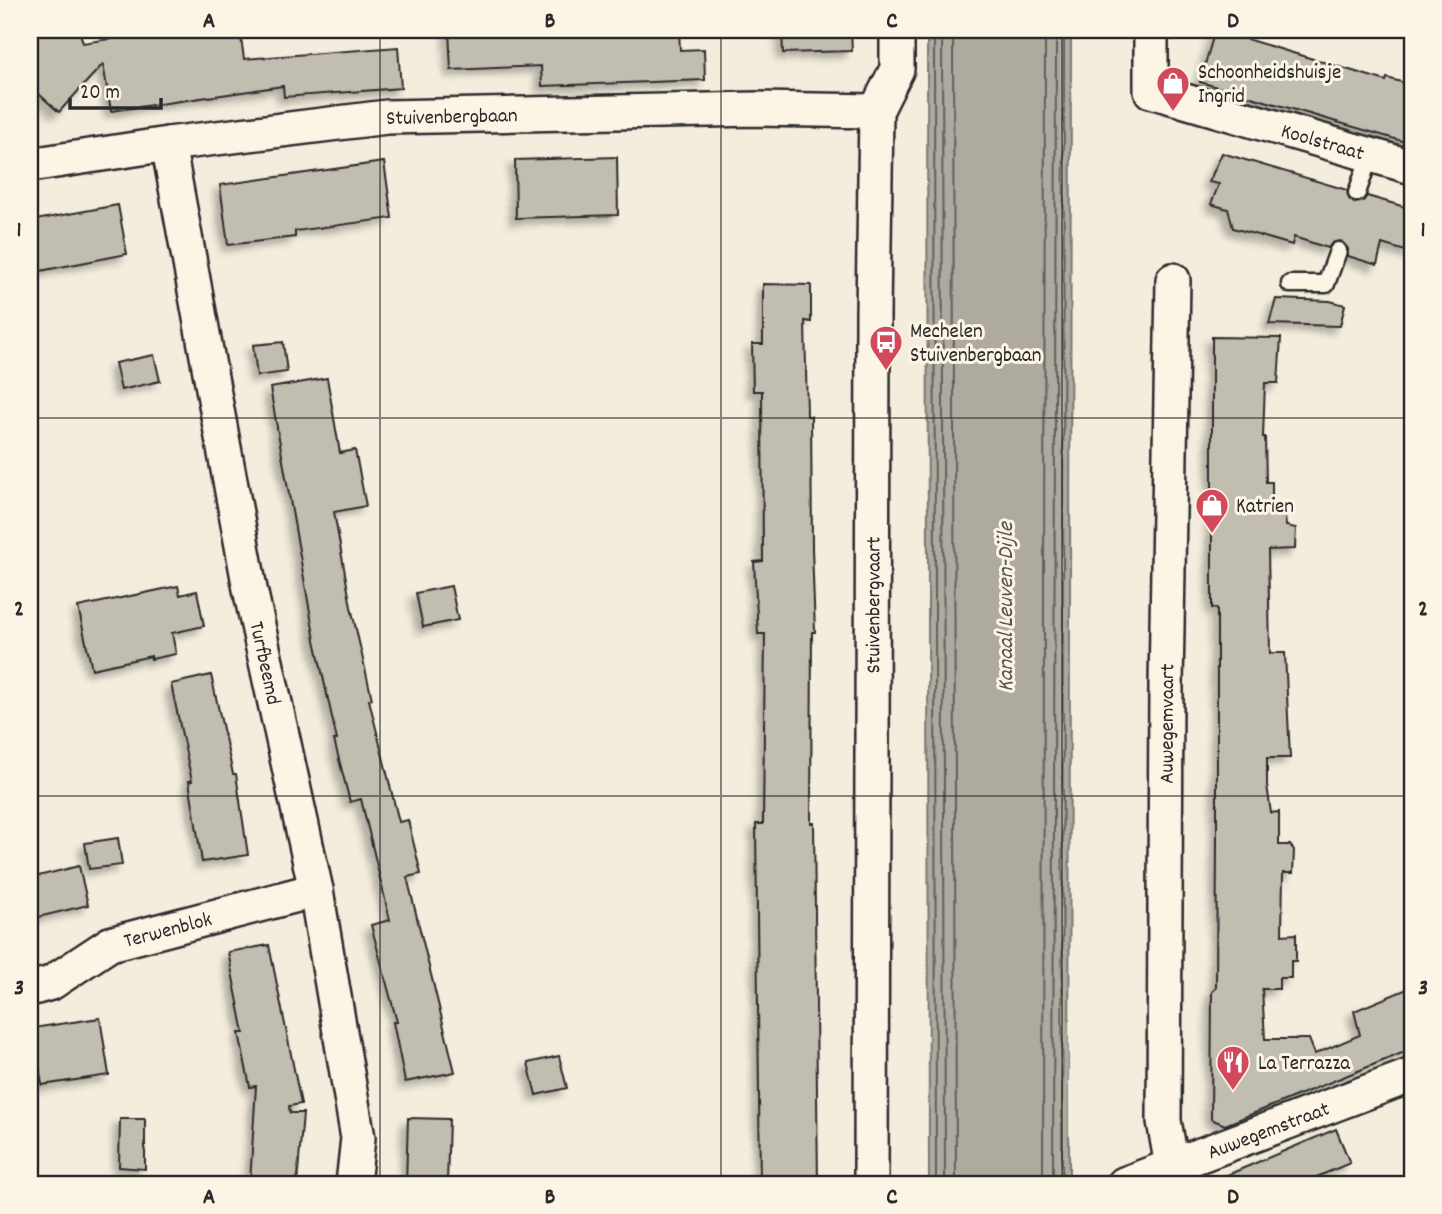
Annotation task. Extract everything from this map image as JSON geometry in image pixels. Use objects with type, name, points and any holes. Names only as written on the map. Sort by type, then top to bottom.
[{"type":"street","name":"Stuivenbergvaart","points":[[871,1184],[876,111],[897,69],[897,30]]},
{"type":"street","name":"Koolstraat","points":[[1151,30],[1151,91],[1412,167]]},
{"type":"street","name":"Stuivenbergbaan","points":[[30,165],[168,144],[387,117],[757,109],[876,111]]},
{"type":"street","name":"Turfbeemd","points":[[168,144],[250,589],[316,890],[358,1138],[353,1184]]},
{"type":"street","name":"Auwegemvaart","points":[[1172,1166],[1164,1121],[1166,685],[1173,279]]},
{"type":"street","name":"Terwenblok","points":[[30,989],[51,983],[110,944],[316,890]]},
{"type":"street","name":"Auwegemstraat","points":[[1124,1184],[1412,1075]]},
{"type":"lane","points":[[1357,193],[1370,155]]},
{"type":"lane","points":[[1290,284],[1326,284],[1338,251]]},
{"type":"water","name":"Kanaal Leuven-Dijle","points":[[927,30],[1071,30],[1069,1184],[929,1184]]},
{"type":"pier","points":[[1069,1021],[1073,1021],[1072,1136],[1069,1136]]},
{"type":"building","points":[[30,30],[79,30],[83,43],[171,30],[240,30],[244,59],[398,47],[401,88],[284,97],[283,86],[111,111],[103,64],[59,112],[30,86]]},
{"type":"building","points":[[449,30],[679,30],[680,50],[704,49],[705,80],[542,86],[541,66],[451,70]]},
{"type":"building","points":[[782,30],[851,30],[852,51],[783,53]]},
{"type":"building","points":[[1215,30],[1244,30],[1243,38],[1386,81],[1387,78],[1412,85],[1412,144],[1200,82]]},
{"type":"building","points":[[1222,153],[1347,190],[1349,199],[1354,203],[1363,201],[1367,196],[1412,209],[1412,253],[1382,244],[1377,265],[1348,256],[1348,249],[1341,241],[1332,243],[1328,248],[1294,237],[1292,245],[1233,228],[1228,209],[1211,204],[1219,184],[1209,182]]},
{"type":"building","points":[[617,157],[618,215],[516,218],[515,160]]},
{"type":"building","points":[[384,162],[392,218],[295,231],[295,237],[228,245],[220,185]]},
{"type":"building","points":[[118,205],[127,254],[30,273],[30,221]]},
{"type":"building","points":[[763,284],[811,285],[811,322],[805,321],[807,416],[811,416],[815,632],[812,632],[811,823],[814,823],[818,1184],[760,1184],[756,824],[763,824],[765,634],[758,634],[754,562],[763,561],[762,391],[753,391],[752,344],[763,344]]},
{"type":"building","points":[[1276,299],[1330,301],[1345,305],[1340,326],[1269,324]]},
{"type":"building","points":[[1212,337],[1281,338],[1278,383],[1265,383],[1263,437],[1266,482],[1272,482],[1272,504],[1284,506],[1286,526],[1296,528],[1295,549],[1268,550],[1270,653],[1285,653],[1290,758],[1267,758],[1267,785],[1271,813],[1279,812],[1279,845],[1290,845],[1294,850],[1293,873],[1283,873],[1282,935],[1296,934],[1296,961],[1291,961],[1291,978],[1279,978],[1279,989],[1262,989],[1265,1039],[1309,1039],[1315,1054],[1360,1035],[1354,1011],[1412,987],[1412,1049],[1225,1125],[1211,1119],[1212,992],[1216,988],[1217,845],[1217,608],[1212,608]]},
{"type":"building","points":[[283,342],[287,372],[257,376],[253,345]]},
{"type":"building","points":[[154,355],[160,381],[121,390],[115,363]]},
{"type":"building","points":[[327,378],[340,453],[355,450],[366,506],[334,512],[351,607],[372,699],[369,700],[399,822],[408,820],[421,874],[407,877],[455,1072],[405,1082],[393,1022],[397,1022],[371,925],[390,920],[361,799],[350,802],[334,740],[337,740],[315,640],[270,388]]},
{"type":"building","points":[[178,586],[180,595],[197,591],[204,626],[172,633],[176,654],[151,659],[151,656],[92,669],[78,607]]},
{"type":"building","points":[[451,586],[458,620],[423,627],[416,593]]},
{"type":"building","points":[[211,675],[233,774],[236,774],[248,855],[202,862],[189,781],[192,781],[171,684]]},
{"type":"building","points":[[118,838],[122,865],[89,869],[85,843]]},
{"type":"building","points":[[79,866],[88,905],[30,919],[30,878]]},
{"type":"building","points":[[269,945],[301,1104],[289,1106],[290,1113],[303,1113],[297,1184],[250,1183],[256,1086],[250,1087],[239,1033],[244,1033],[228,952]]},
{"type":"building","points":[[100,1018],[109,1075],[42,1085],[33,1028]]},
{"type":"building","points":[[559,1056],[567,1088],[536,1095],[528,1063]]},
{"type":"building","points":[[408,1118],[449,1119],[447,1184],[406,1184]]},
{"type":"building","points":[[120,1119],[145,1119],[145,1169],[119,1167]]},
{"type":"building","points":[[1336,1129],[1350,1163],[1300,1184],[1206,1184]]},
{"type":"place","name":"Schoonheidshuisje Ingrid","points":[[1173,113]]},
{"type":"place","name":"Mechelen Stuivenbergbaan","points":[[886,372]]},
{"type":"place","name":"Katrien","points":[[1212,535]]},
{"type":"place","name":"La Terrazza","points":[[1233,1092]]}]
